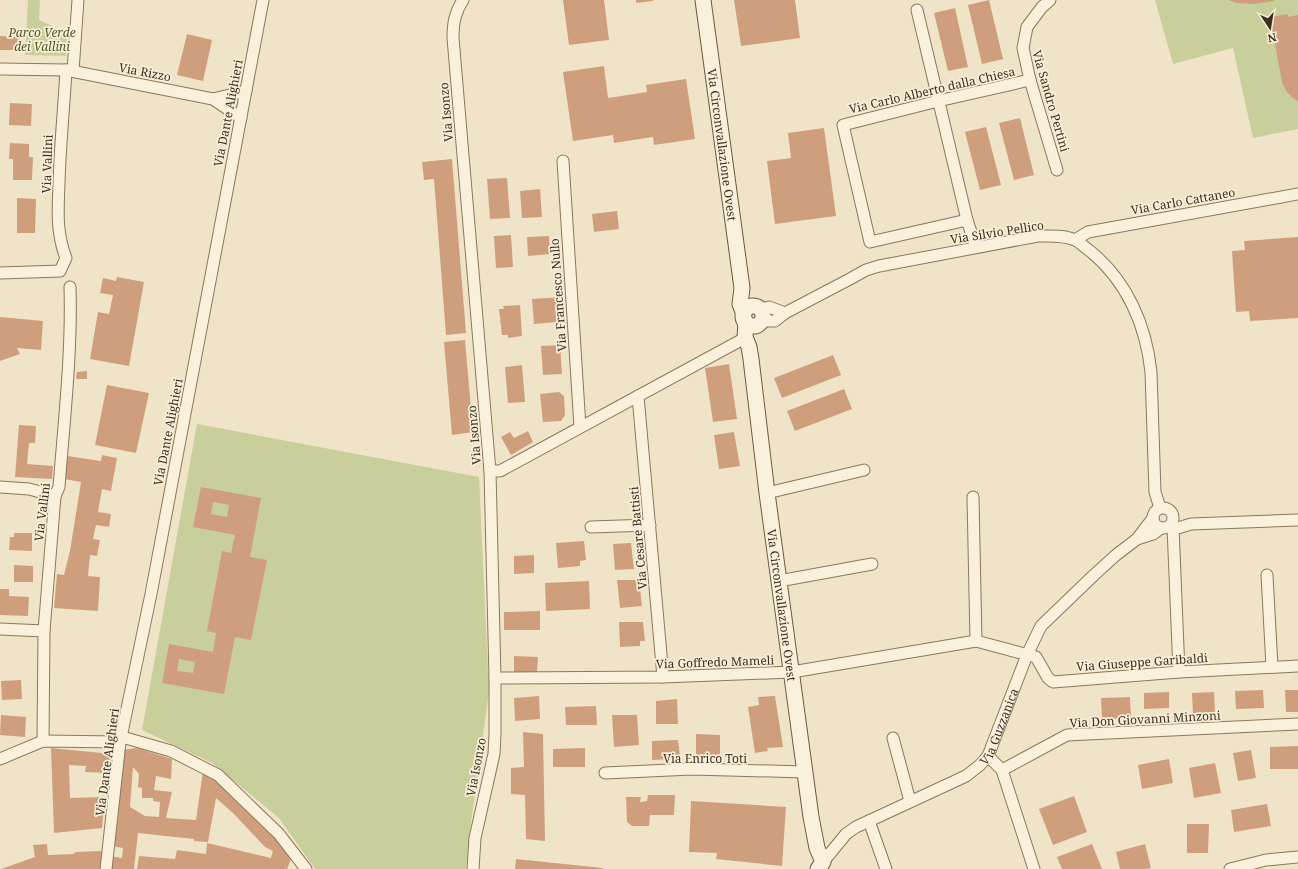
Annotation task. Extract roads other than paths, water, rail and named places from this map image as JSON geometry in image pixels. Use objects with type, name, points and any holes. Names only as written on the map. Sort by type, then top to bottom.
[{"type":"street","points":[[69,71],[78,0]]},
{"type":"street","name":"Via Dante Alighieri","points":[[106,869],[121,740],[152,586],[263,0]]},
{"type":"street","name":"Via Isonzo","points":[[463,0],[458,7],[453,21],[453,38],[490,471],[496,678],[494,754],[474,838],[473,869]]},
{"type":"street","name":"Via Circonvallazione Ovest","points":[[703,0],[742,288],[740,304],[754,316],[747,343],[805,772],[820,865]]},
{"type":"street","name":"Via Sandro Pertini","points":[[1050,0],[1042,7],[1027,27],[1023,48],[1030,80],[1057,170]]},
{"type":"street","points":[[917,10],[967,220],[976,247]]},
{"type":"street","name":"Via Rizzo","points":[[0,69],[69,71],[213,99],[241,118]]},
{"type":"street","name":"Via Vallini","points":[[0,273],[60,271],[66,258],[60,245],[58,228],[60,142],[69,71]]},
{"type":"street","name":"Via Carlo Alberto dalla Chiesa","points":[[967,220],[870,242],[843,125],[1030,80]]},
{"type":"street","name":"Via Rizzo","points":[[213,99],[246,91]]},
{"type":"street","name":"Via Francesco Nullo","points":[[563,161],[580,427]]},
{"type":"street","name":"Via Carlo Cattaneo","points":[[1075,240],[1088,232],[1298,194]]},
{"type":"street","name":"Via Silvio Pellico","points":[[754,316],[775,321],[785,313],[866,270],[879,266],[1038,236],[1061,236],[1075,240],[1098,258],[1112,273],[1136,311],[1143,330],[1149,355],[1151,372],[1155,492],[1160,508]]},
{"type":"street","name":"Via Vallini","points":[[42,741],[44,631],[55,496],[59,487],[67,383],[71,316],[70,287]]},
{"type":"street","points":[[490,471],[500,470],[638,396],[747,343]]},
{"type":"street","name":"Via Cesare Battisti","points":[[638,396],[663,677]]},
{"type":"street","points":[[767,493],[864,470]]},
{"type":"street","points":[[0,487],[29,489],[55,496]]},
{"type":"street","points":[[973,497],[976,641]]},
{"type":"street","points":[[1168,527],[1156,524],[1153,518],[1155,511],[1160,508],[1166,508],[1180,515],[1192,524]]},
{"type":"street","points":[[1171,511],[1173,520],[1168,527],[1179,672]]},
{"type":"street","name":"Via Guzzanica","points":[[820,865],[846,834],[856,827],[966,776],[980,765],[988,756],[1027,655],[1041,626],[1116,555],[1137,539],[1153,518]]},
{"type":"street","name":"Via Guzzanica","points":[[1137,539],[1168,527],[1178,528],[1192,524],[1298,520]]},
{"type":"street","points":[[591,528],[650,525]]},
{"type":"street","points":[[779,581],[872,564]]},
{"type":"street","points":[[1267,574],[1272,667]]},
{"type":"street","points":[[0,629],[44,631]]},
{"type":"street","name":"Via Goffredo Mameli","points":[[496,678],[663,677],[792,672],[976,641],[1027,655]]},
{"type":"street","name":"Via Giuseppe Garibaldi","points":[[1027,655],[1036,657],[1048,678],[1053,682],[1179,672],[1298,666]]},
{"type":"street","name":"Via Don Giovanni Minzoni","points":[[1002,770],[1067,736],[1298,724]]},
{"type":"street","points":[[893,738],[910,801]]},
{"type":"street","points":[[0,758],[42,741],[121,740],[171,751],[218,775],[280,834],[297,864],[306,869]]},
{"type":"street","points":[[988,756],[1002,770],[1034,869]]},
{"type":"street","name":"Via Enrico Toti","points":[[605,773],[692,769],[805,772]]},
{"type":"street","points":[[869,821],[886,869]]},
{"type":"street","points":[[1230,869],[1266,860],[1298,857]]},
{"type":"park label","name":"Parco Verde dei Vallini","points":[[42,39]]}]
